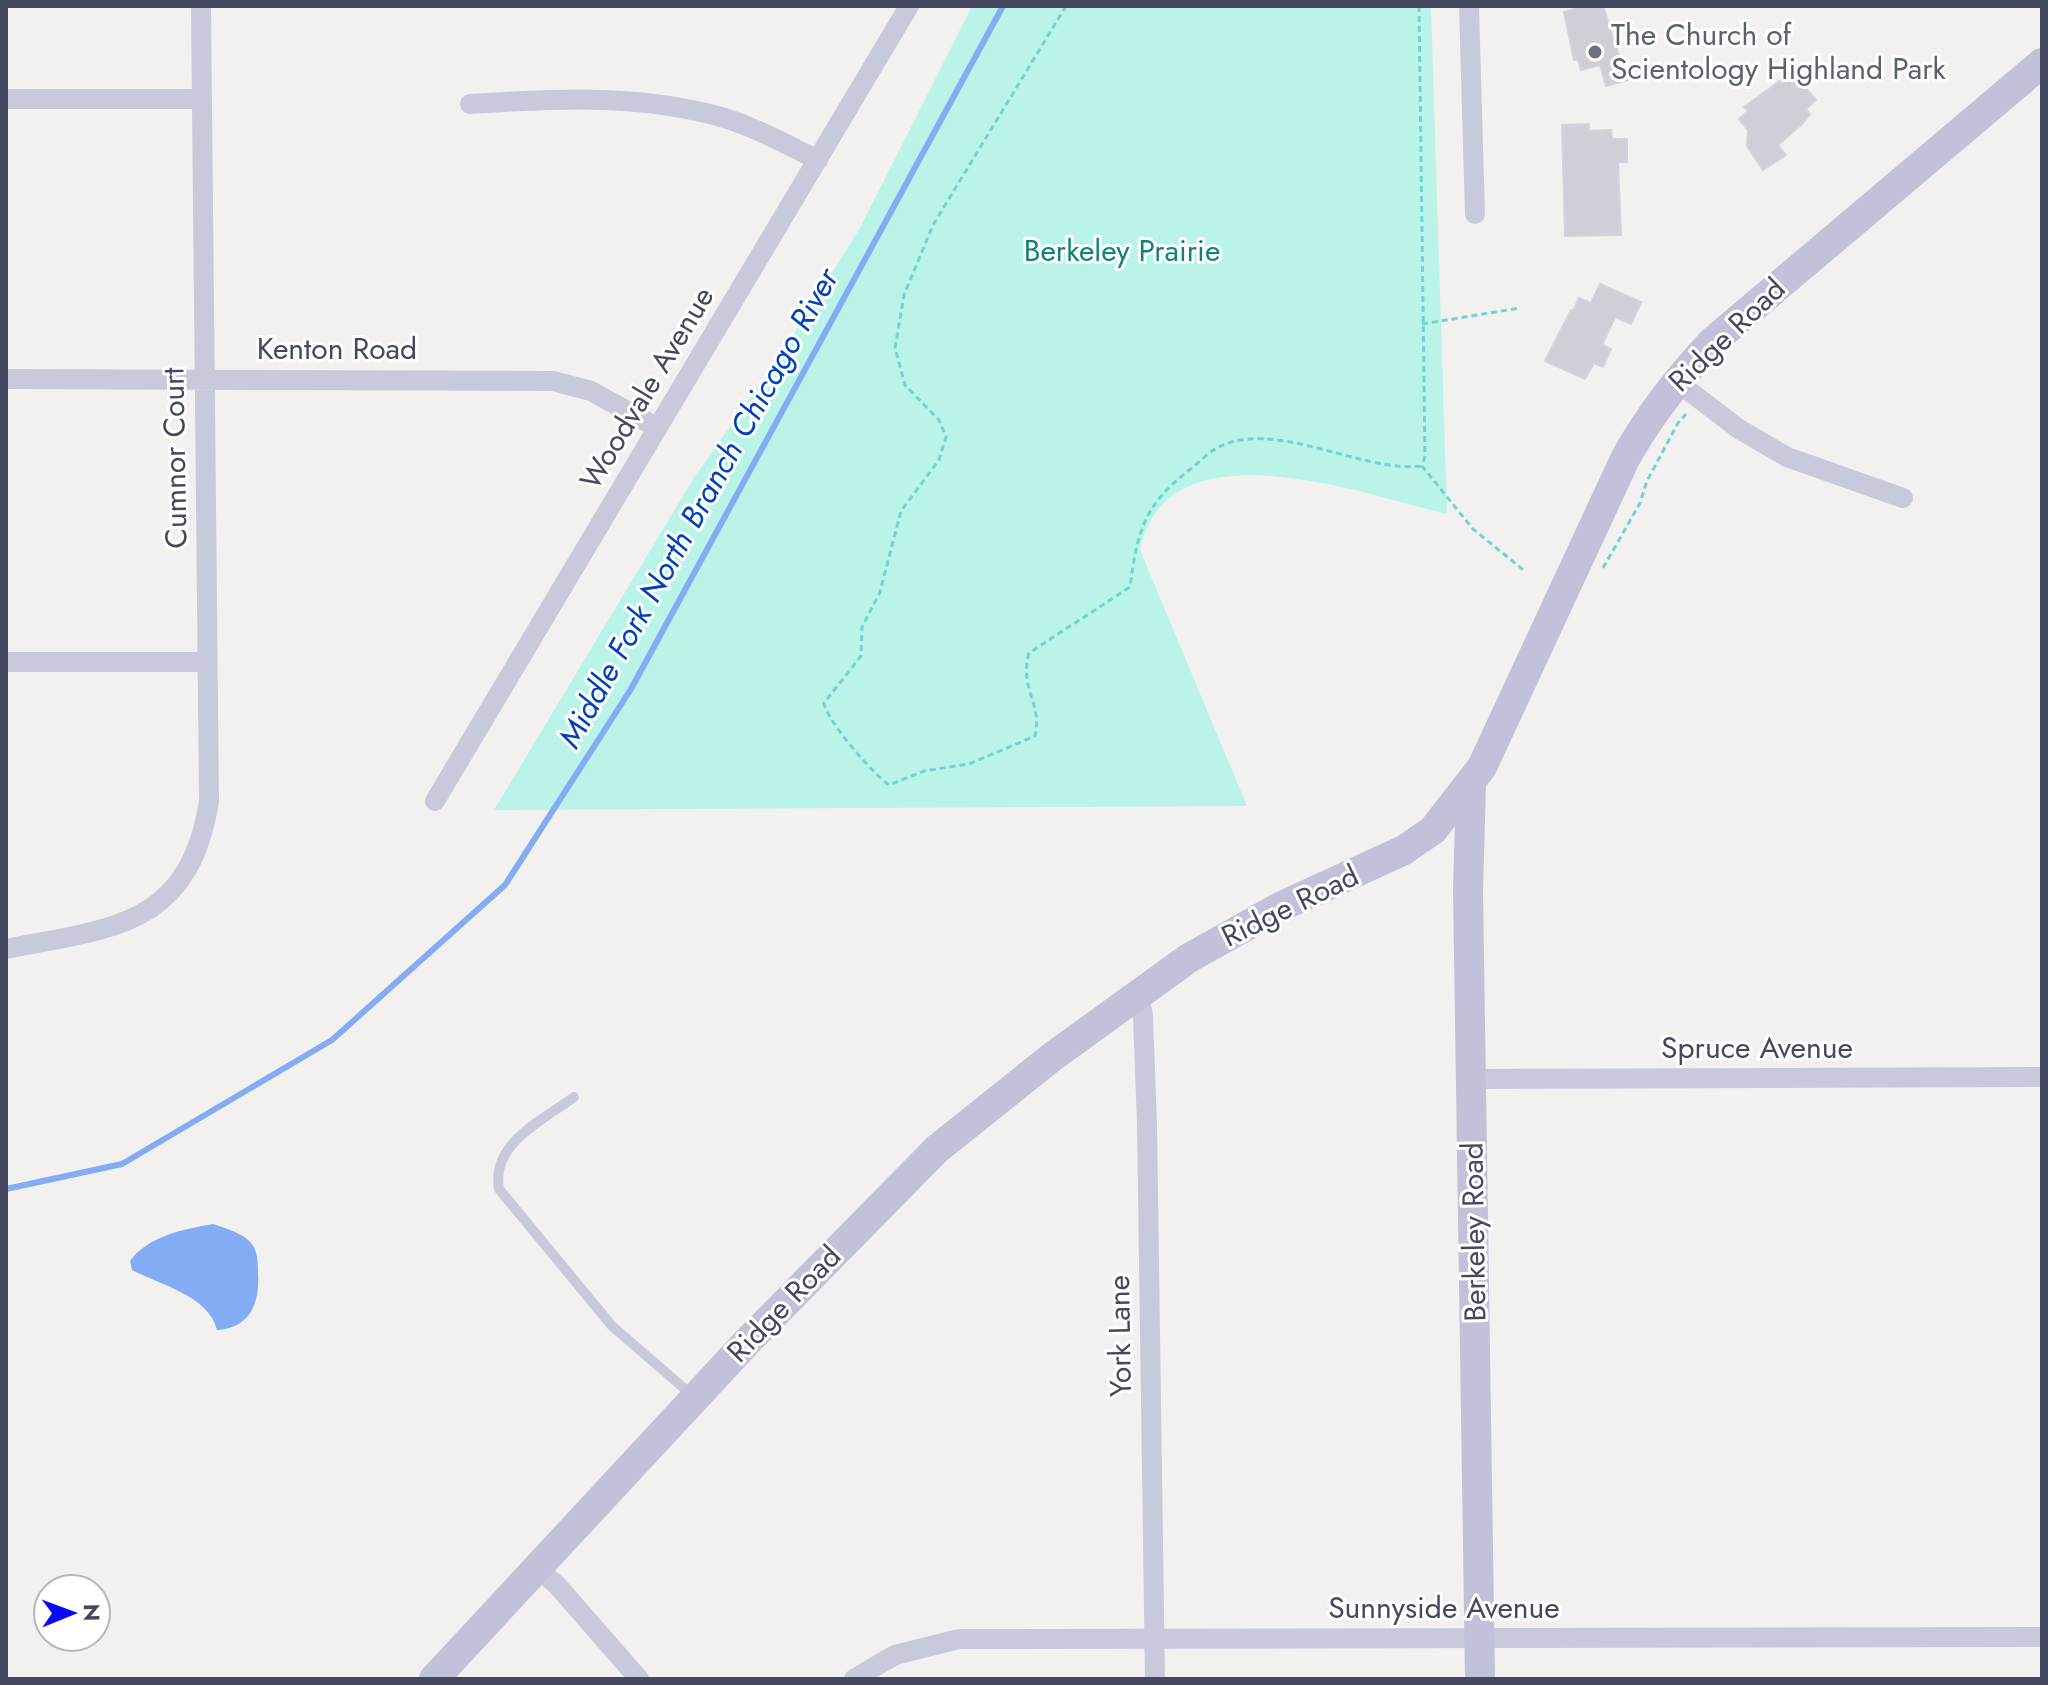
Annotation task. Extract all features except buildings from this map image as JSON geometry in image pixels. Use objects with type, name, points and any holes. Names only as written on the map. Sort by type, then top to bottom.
[{"type":"street","name":"Cumnor Court","points":[[6,949],[112,928],[145,915],[165,898],[196,853],[206,824],[209,801],[201,6]]},
{"type":"street","name":"Woodvale Avenue","points":[[435,801],[909,6]]},
{"type":"street","points":[[1469,6],[1475,214]]},
{"type":"street","name":"Ridge Road","points":[[434,1679],[695,1398],[864,1220],[937,1149],[1139,993],[1241,927],[1404,850],[1433,830],[1471,785],[1625,459],[1645,423],[1676,381],[1712,342],[2042,63]]},
{"type":"street","points":[[470,104],[587,97],[656,103],[713,114],[764,133],[818,160]]},
{"type":"street","points":[[6,99],[202,99]]},
{"type":"street","name":"Kenton Road","points":[[6,379],[553,381],[591,391],[658,428]]},
{"type":"street","points":[[1676,381],[1727,421],[1787,457],[1903,498]]},
{"type":"street","points":[[6,662],[207,662]]},
{"type":"street","name":"Berkeley Road","points":[[1471,785],[1468,890],[1480,1679]]},
{"type":"street","name":"York Lane","points":[[1139,993],[1143,1016],[1147,1124],[1155,1679]]},
{"type":"street","name":"Spruce Avenue","points":[[1472,1079],[2042,1077]]},
{"type":"street","points":[[537,1569],[556,1584],[639,1679]]},
{"type":"street","name":"Sunnyside Avenue","points":[[854,1679],[895,1655],[959,1639],[2042,1637]]},
{"type":"lane","points":[[574,1097],[510,1144],[496,1171],[499,1189],[612,1326],[695,1398]]},
{"type":"path","points":[[1066,6],[933,225],[904,295],[895,348],[905,385],[939,420],[946,437],[939,460],[901,511],[880,592],[862,627],[861,656],[824,703],[838,731],[879,778],[889,785],[924,771],[969,764],[1035,736],[1039,721],[1025,674],[1029,653],[1130,587],[1135,551],[1152,504],[1216,448],[1235,441],[1261,438],[1384,464],[1422,466],[1473,529],[1526,572]]},
{"type":"path","points":[[1419,6],[1425,456],[1422,466]]},
{"type":"path","points":[[1422,324],[1467,314],[1520,308]]},
{"type":"green space","name":"Berkeley Prairie","points":[[972,6],[1431,6],[1447,514],[1368,493],[1272,476],[1227,476],[1187,487],[1157,510],[1140,550],[1247,806],[494,810],[695,476],[784,350],[860,228]]},
{"type":"water","points":[[213,1224],[248,1239],[255,1250],[258,1266],[257,1294],[251,1312],[238,1324],[217,1330],[212,1318],[194,1300],[132,1270],[130,1261],[146,1245],[157,1240],[179,1231]]},
{"type":"waterway","name":"Middle Fork North Branch Chicago River","points":[[6,1189],[122,1164],[332,1040],[505,885],[631,689],[1003,6]]},
{"type":"place","name":"The Church of Scientology Highland Park","points":[[1595,52]]}]
